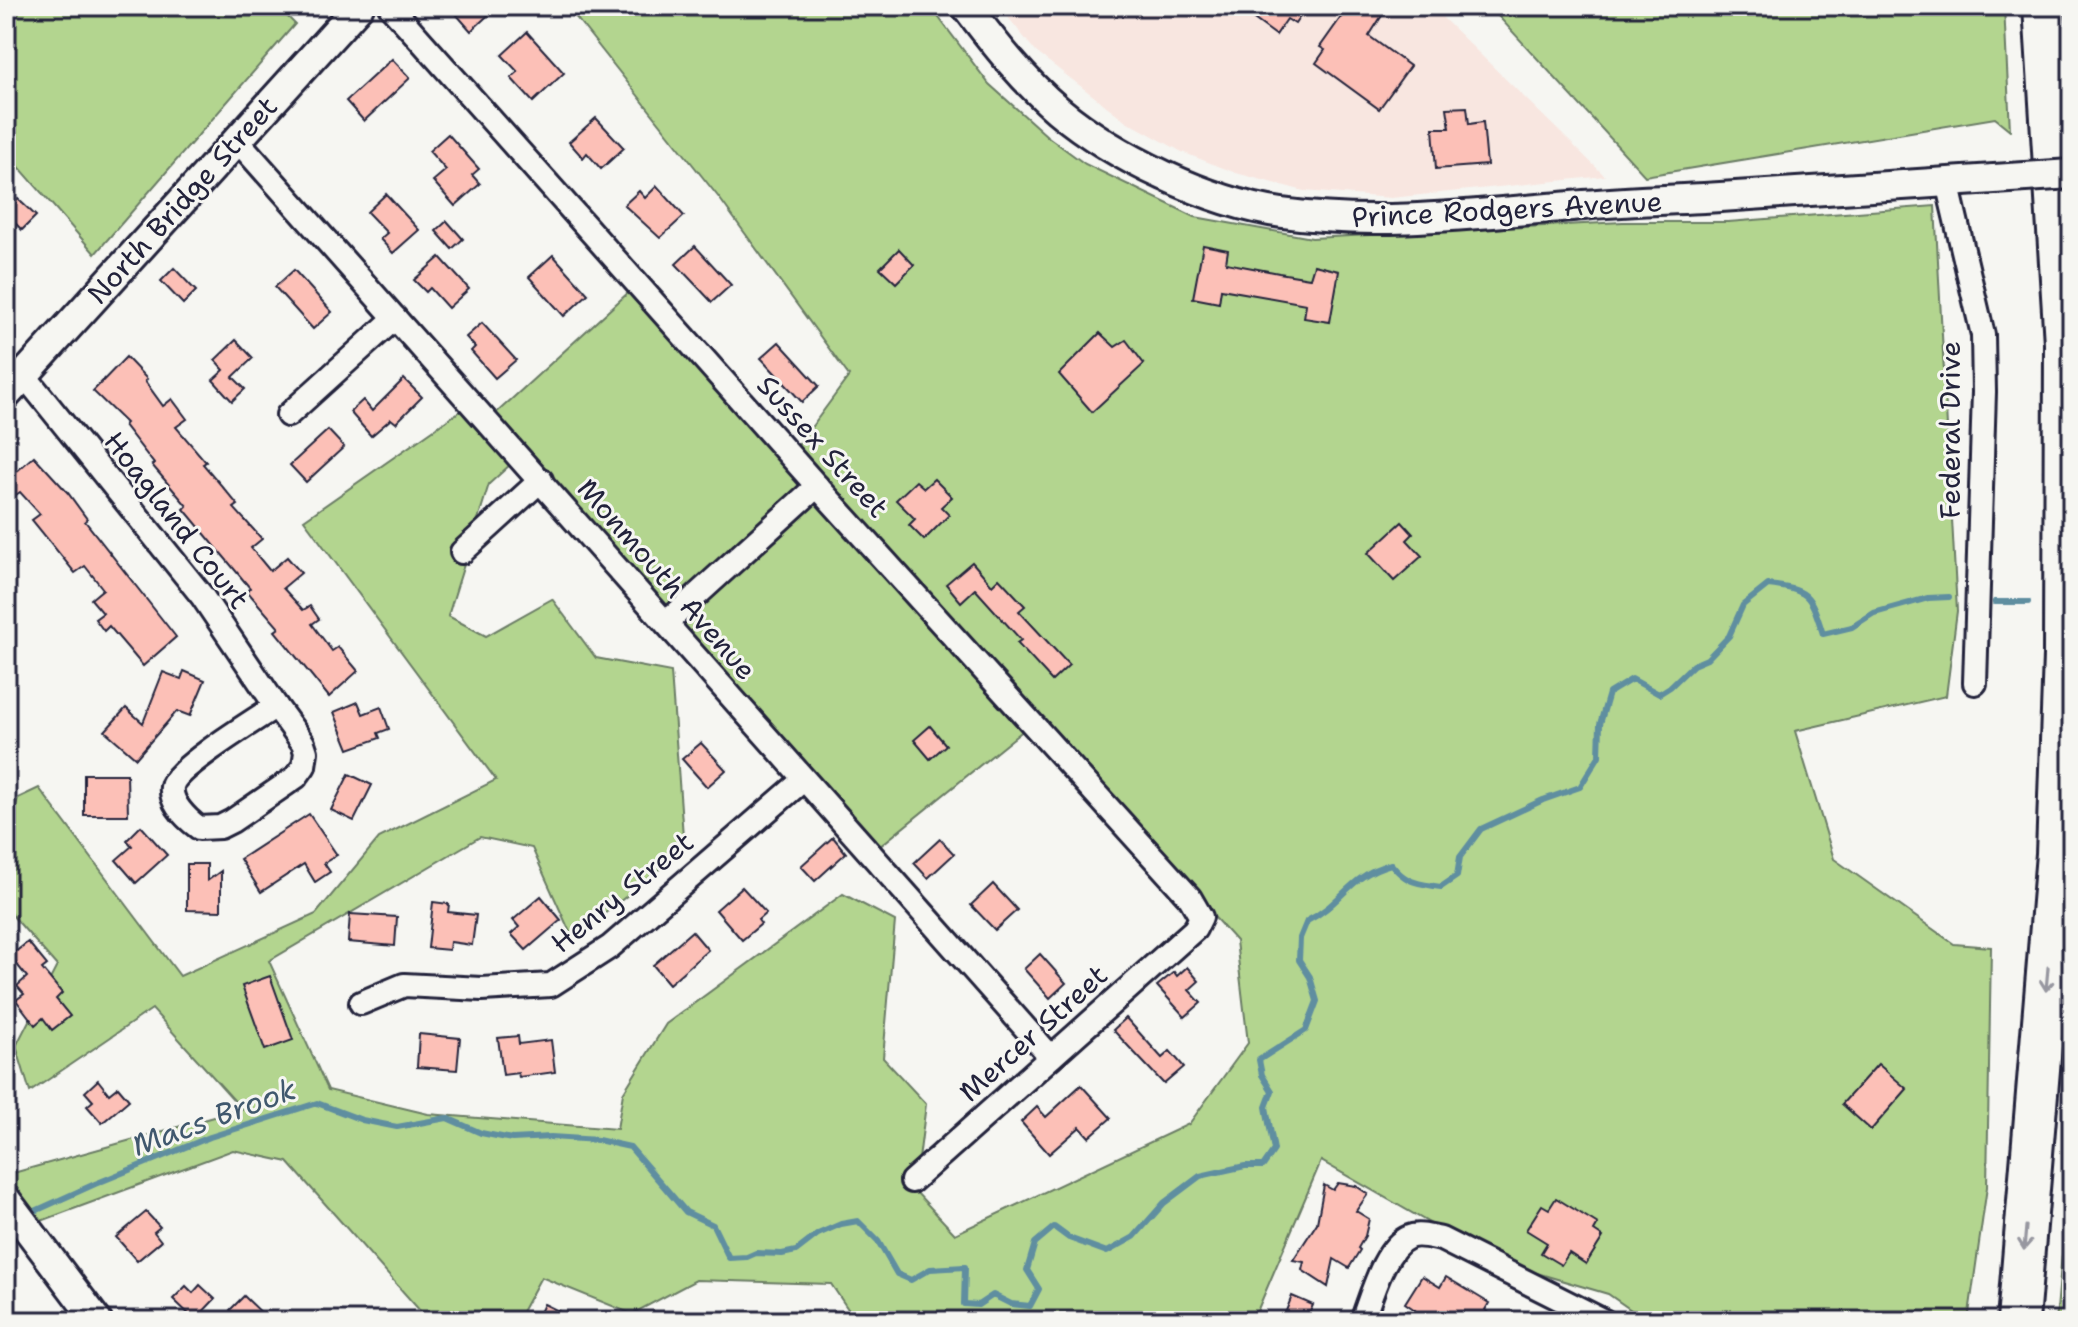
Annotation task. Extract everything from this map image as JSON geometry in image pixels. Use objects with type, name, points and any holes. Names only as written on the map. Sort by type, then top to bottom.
[{"type":"highway","points":[[2018,1321],[2057,854],[2064,656],[2065,343],[2044,6]]},
{"type":"street","name":"North Bridge Street","points":[[15,385],[359,6]]},
{"type":"street","name":"Sussex Street","points":[[390,6],[817,486],[1190,898],[1201,917],[1195,929]]},
{"type":"street","name":"Prince Rodgers Avenue","points":[[966,6],[999,49],[1059,110],[1086,129],[1166,176],[1228,200],[1279,212],[1332,218],[1469,216],[1585,205],[2072,174]]},
{"type":"street","name":"Monmouth Avenue","points":[[237,140],[1051,1057]]},
{"type":"street","name":"Federal Drive","points":[[1947,182],[1983,335],[1975,683]]},
{"type":"street","points":[[288,415],[395,318]]},
{"type":"street","name":"Hoagland Court","points":[[15,385],[202,596],[303,743],[306,752],[304,766],[296,777],[232,821],[220,827],[199,828],[185,817],[176,802],[171,789],[175,779],[188,766],[276,706]]},
{"type":"street","points":[[462,552],[541,480]]},
{"type":"street","points":[[666,623],[817,486]]},
{"type":"street","name":"Henry Street","points":[[361,1003],[404,985],[482,989],[551,985],[610,947],[803,780]]},
{"type":"street","name":"Mercer Street","points":[[912,1181],[1195,929]]},
{"type":"street","points":[[6,1200],[97,1321]]},
{"type":"street","points":[[1362,1321],[1383,1266],[1409,1237],[1424,1235],[1441,1239],[1604,1321]]},
{"type":"shaded area","points":[[999,6],[1426,6],[1442,17],[1605,176],[1391,198],[1304,191],[1236,173],[1182,152],[1126,121],[1036,52]]},
{"type":"green space","points":[[6,6],[277,6],[295,24],[95,254],[6,152]]},
{"type":"green space","points":[[567,6],[930,6],[989,84],[1047,136],[1085,164],[1195,217],[1312,238],[1623,222],[1728,222],[1935,206],[1957,611],[1946,696],[1795,731],[1834,859],[1954,944],[1991,947],[1987,1187],[1968,1321],[1647,1321],[1608,1294],[1496,1261],[1321,1161],[1253,1321],[856,1321],[831,1284],[696,1280],[632,1314],[541,1277],[517,1321],[483,1321],[465,1314],[465,1321],[429,1321],[288,1162],[233,1150],[6,1234],[6,1175],[242,1109],[152,1009],[30,1092],[16,1046],[57,966],[6,908],[6,843],[18,798],[39,788],[180,976],[316,914],[379,838],[496,780],[304,520],[476,400],[493,416],[641,281],[793,452],[849,376],[720,199]],"holes":[[[524,452],[874,851],[1036,720],[1236,941],[1248,1043],[1189,1124],[955,1234],[915,1191],[926,1104],[883,1058],[895,921],[843,894],[666,1024],[623,1093],[617,1129],[428,1114],[328,1090],[269,961],[480,837],[532,848],[573,939],[684,850],[671,672],[596,658],[552,599],[486,636],[448,616],[489,484]]]},
{"type":"green space","points":[[1489,6],[2004,6],[2010,130],[1995,118],[1645,176]]},
{"type":"green space","points":[[2072,1142],[2072,1321],[2056,1321]]},
{"type":"building","points":[[449,6],[498,6],[471,31]]},
{"type":"building","points":[[1236,6],[1307,6],[1295,24],[1287,19],[1276,35]]},
{"type":"building","points":[[1349,6],[1388,6],[1369,36],[1410,66],[1379,109],[1316,63],[1325,50],[1320,47]]},
{"type":"building","points":[[527,32],[564,73],[533,102],[511,78],[518,72],[502,55]]},
{"type":"building","points":[[392,59],[410,78],[364,121],[346,101]]},
{"type":"building","points":[[1467,107],[1469,124],[1483,122],[1487,165],[1436,169],[1433,128],[1450,128],[1447,108]]},
{"type":"building","points":[[596,118],[624,148],[601,169],[587,153],[583,158],[569,142]]},
{"type":"building","points":[[448,134],[479,169],[472,175],[480,184],[455,206],[433,181],[446,170],[429,151]]},
{"type":"building","points":[[657,186],[684,216],[660,238],[624,205],[639,191],[645,198]]},
{"type":"building","points":[[386,194],[419,230],[393,253],[380,239],[387,233],[367,212]]},
{"type":"building","points":[[18,199],[36,216],[22,230],[6,214]]},
{"type":"building","points":[[447,221],[463,239],[452,249],[436,231]]},
{"type":"building","points":[[1203,245],[1228,250],[1226,263],[1310,278],[1314,265],[1339,271],[1330,322],[1304,318],[1306,304],[1221,289],[1219,303],[1193,298]]},
{"type":"building","points":[[695,246],[731,285],[712,302],[676,264]]},
{"type":"building","points":[[899,249],[914,265],[896,283],[880,268]]},
{"type":"building","points":[[553,255],[588,294],[564,316],[529,277]]},
{"type":"building","points":[[440,257],[469,289],[448,308],[430,288],[426,292],[414,280]]},
{"type":"building","points":[[174,268],[196,291],[183,304],[161,281]]},
{"type":"building","points":[[294,270],[332,312],[313,329],[275,287]]},
{"type":"building","points":[[482,323],[516,360],[495,378],[471,351],[475,347],[466,337]]},
{"type":"building","points":[[1100,333],[1115,347],[1126,340],[1144,364],[1092,412],[1059,374]]},
{"type":"building","points":[[236,340],[253,358],[233,377],[245,389],[232,401],[213,380],[224,370],[215,360]]},
{"type":"building","points":[[779,342],[819,386],[802,402],[761,358]]},
{"type":"building","points":[[126,357],[147,379],[145,381],[163,406],[172,399],[187,419],[176,427],[238,505],[234,508],[262,539],[251,548],[270,571],[287,557],[301,573],[283,588],[303,610],[310,606],[319,619],[312,624],[332,651],[338,647],[358,671],[329,697],[275,631],[279,628],[247,591],[250,588],[184,509],[187,506],[152,465],[124,425],[126,423],[93,391]]},
{"type":"building","points":[[404,379],[422,397],[396,423],[391,419],[371,436],[350,412],[363,400],[372,411]]},
{"type":"building","points":[[328,430],[344,447],[306,482],[290,465]]},
{"type":"building","points":[[34,456],[68,493],[87,519],[85,521],[176,637],[143,666],[109,626],[104,631],[95,619],[103,613],[91,599],[103,589],[85,566],[75,573],[32,520],[40,514],[20,492],[13,497],[6,489],[6,481]]},
{"type":"building","points":[[934,479],[952,497],[941,507],[949,515],[924,540],[909,525],[915,519],[896,500],[916,481],[924,488]]},
{"type":"building","points":[[1402,522],[1413,534],[1407,540],[1422,556],[1394,581],[1368,553]]},
{"type":"building","points":[[972,562],[992,585],[999,578],[1025,606],[1019,611],[1069,665],[1052,681],[1017,643],[1021,640],[975,589],[961,602],[946,584]]},
{"type":"building","points":[[184,671],[205,680],[190,716],[177,711],[136,758],[105,731],[126,708],[143,723],[163,672],[181,679]]},
{"type":"building","points":[[358,702],[363,714],[381,707],[389,729],[378,733],[380,738],[349,749],[334,712]]},
{"type":"building","points":[[930,726],[946,745],[930,759],[914,740]]},
{"type":"building","points":[[701,743],[726,770],[707,787],[682,759]]},
{"type":"building","points":[[84,774],[127,774],[128,815],[84,815]]},
{"type":"building","points":[[349,774],[372,785],[354,821],[331,810]]},
{"type":"building","points":[[309,814],[337,855],[324,863],[330,872],[315,882],[304,864],[261,892],[240,859]]},
{"type":"building","points":[[141,826],[167,855],[136,883],[116,860],[132,846],[127,840]]},
{"type":"building","points":[[833,837],[846,853],[815,881],[801,866]]},
{"type":"building","points":[[940,839],[954,854],[928,878],[914,863]]},
{"type":"building","points":[[187,864],[207,864],[207,881],[221,871],[221,911],[187,910]]},
{"type":"building","points":[[993,884],[1017,910],[995,930],[971,905]]},
{"type":"building","points":[[742,887],[766,913],[758,920],[761,924],[742,940],[716,910]]},
{"type":"building","points":[[541,896],[561,920],[526,950],[511,934],[519,927],[513,920]]},
{"type":"building","points":[[433,902],[449,904],[448,912],[476,915],[472,945],[450,942],[449,950],[428,948]]},
{"type":"building","points":[[350,914],[397,917],[395,946],[348,942]]},
{"type":"building","points":[[692,931],[708,950],[669,984],[653,965]]},
{"type":"building","points":[[28,942],[47,965],[42,969],[62,993],[56,999],[70,1016],[52,1030],[43,1018],[35,1025],[16,1000],[24,994],[17,986],[27,977],[10,956]]},
{"type":"building","points":[[1040,954],[1066,983],[1050,998],[1024,969]]},
{"type":"building","points":[[1187,967],[1199,981],[1189,990],[1201,1003],[1185,1017],[1157,986],[1174,972],[1177,976]]},
{"type":"building","points":[[270,976],[293,1040],[265,1050],[242,986]]},
{"type":"building","points":[[1126,1018],[1162,1058],[1170,1051],[1184,1067],[1164,1084],[1113,1030]]},
{"type":"building","points":[[419,1034],[460,1038],[457,1070],[417,1067]]},
{"type":"building","points":[[518,1036],[519,1044],[551,1040],[555,1072],[519,1077],[518,1073],[503,1075],[498,1038]]},
{"type":"building","points":[[1878,1064],[1907,1089],[1871,1130],[1842,1104]]},
{"type":"building","points":[[98,1080],[109,1094],[118,1087],[129,1100],[102,1123],[87,1106],[93,1101],[85,1092]]},
{"type":"building","points":[[1081,1085],[1111,1118],[1089,1137],[1080,1127],[1049,1154],[1021,1122],[1037,1107],[1046,1117]]},
{"type":"building","points":[[1338,1183],[1356,1186],[1368,1194],[1356,1211],[1369,1219],[1358,1248],[1360,1250],[1349,1268],[1334,1259],[1328,1287],[1302,1270],[1304,1262],[1293,1260],[1317,1223],[1324,1185],[1333,1190]]},
{"type":"building","points":[[1556,1198],[1598,1224],[1594,1231],[1603,1237],[1586,1264],[1569,1253],[1561,1265],[1541,1253],[1547,1243],[1526,1230],[1542,1205],[1549,1209]]},
{"type":"building","points":[[146,1212],[160,1227],[154,1232],[161,1241],[137,1261],[116,1237]]},
{"type":"building","points":[[1422,1276],[1440,1287],[1446,1277],[1489,1303],[1485,1310],[1502,1321],[1408,1321],[1415,1310],[1405,1303]]},
{"type":"building","points":[[200,1285],[215,1299],[195,1320],[173,1299],[186,1286],[193,1293]]},
{"type":"building","points":[[244,1296],[270,1321],[240,1321],[230,1310]]},
{"type":"building","points":[[1292,1296],[1313,1305],[1306,1321],[1282,1321]]},
{"type":"building","points":[[544,1304],[579,1321],[536,1321]]},
{"type":"waterway","name":"Macs Brook","points":[[33,1212],[210,1137],[317,1103],[362,1120],[397,1127],[447,1118],[481,1133],[512,1139],[551,1137],[598,1140],[630,1147],[686,1212],[713,1225],[729,1258],[796,1251],[818,1234],[841,1224],[858,1221],[878,1241],[897,1274],[911,1280],[930,1269],[965,1267],[964,1304],[978,1305],[993,1295],[1011,1304],[1030,1306],[1039,1289],[1027,1270],[1035,1243],[1054,1227],[1069,1238],[1107,1252],[1134,1237],[1164,1203],[1200,1176],[1245,1166],[1263,1166],[1274,1150],[1266,1107],[1272,1091],[1262,1075],[1259,1060],[1306,1030],[1317,1001],[1310,977],[1299,960],[1300,938],[1307,921],[1355,882],[1391,864],[1408,879],[1425,885],[1441,887],[1457,876],[1460,857],[1481,829],[1543,800],[1580,787],[1599,756],[1600,724],[1609,693],[1632,679],[1659,694],[1670,687],[1693,665],[1707,659],[1729,636],[1743,605],[1768,585],[1792,589],[1806,596],[1815,610],[1823,634],[1852,627],[1874,613],[1928,598],[1949,597]]},
{"type":"waterway","name":"Macs Brook","points":[[1995,602],[2028,602]]}]
